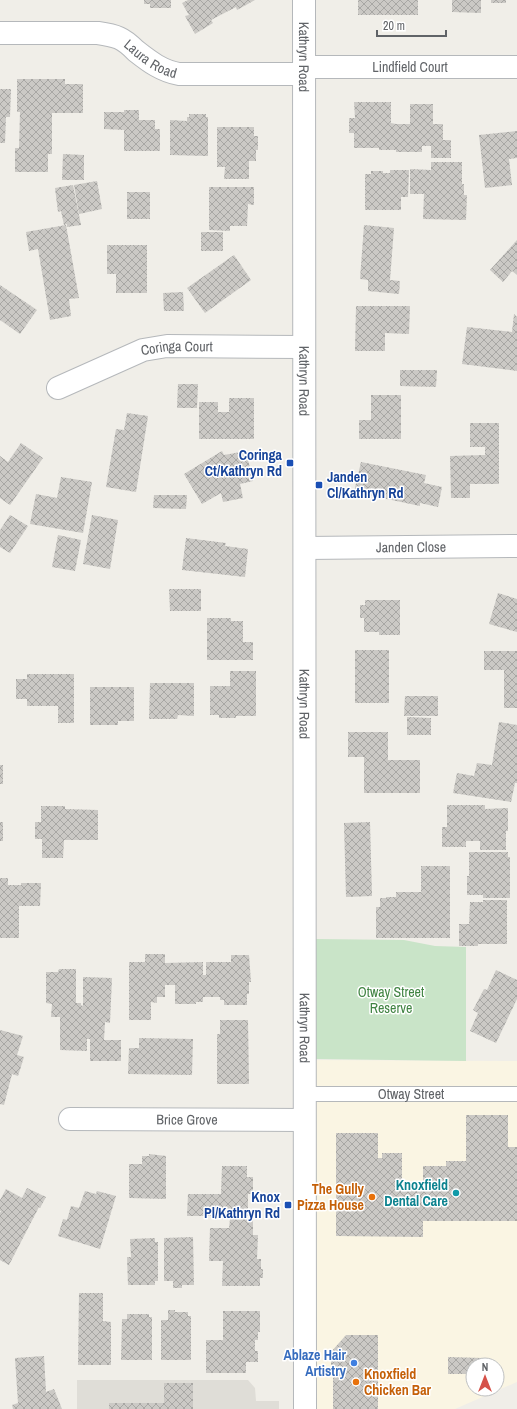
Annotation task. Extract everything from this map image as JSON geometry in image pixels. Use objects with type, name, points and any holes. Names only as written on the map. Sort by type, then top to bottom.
[{"type":"street","name":"Kathryn Road","points":[[304,0],[305,1409]]},
{"type":"street","name":"Laura Road","points":[[0,33],[98,33],[109,35],[119,38],[127,43],[159,68],[179,74],[304,71]]},
{"type":"street","name":"Lindfield Court","points":[[304,71],[517,67]]},
{"type":"street","name":"Coringa Court","points":[[58,388],[143,350],[155,347],[304,347]]},
{"type":"street","name":"Janden Close","points":[[305,548],[517,546]]},
{"type":"street","name":"Brice Grove","points":[[70,1118],[304,1120]]},
{"type":"lane","name":"Otway Street","points":[[304,1094],[517,1094]]},
{"type":"shaded area","points":[[304,1060],[517,1061],[517,1382],[505,1387],[505,1357],[465,1357],[465,1397],[483,1397],[455,1409],[305,1409]]},
{"type":"shaded area","points":[[77,1380],[248,1380],[255,1388],[256,1401],[279,1401],[279,1409],[77,1409]]},
{"type":"green space","name":"Otway Street Reserve","points":[[316,939],[404,940],[435,946],[466,947],[466,1061],[316,1059]]},
{"type":"building","points":[[144,0],[171,0],[171,8],[150,8],[150,4],[144,4]]},
{"type":"building","points":[[188,0],[255,0],[237,10],[236,7],[211,20],[213,23],[195,34],[185,16],[189,15],[182,3]]},
{"type":"building","points":[[358,0],[418,0],[418,15],[358,15]]},
{"type":"building","points":[[452,0],[481,0],[481,13],[452,12]]},
{"type":"building","points":[[491,0],[506,0],[506,3],[491,3]]},
{"type":"building","points":[[17,79],[65,79],[65,84],[83,84],[83,113],[52,113],[52,154],[48,154],[48,172],[15,172],[15,148],[19,148],[20,112],[17,112]]},
{"type":"building","points":[[0,89],[11,89],[10,117],[6,117],[5,143],[0,143]]},
{"type":"building","points":[[354,102],[391,102],[391,123],[396,124],[410,124],[410,104],[433,104],[433,124],[443,124],[443,140],[451,140],[451,158],[431,158],[431,146],[422,146],[422,152],[396,152],[396,150],[379,150],[379,148],[354,148],[354,133],[349,133],[349,118],[355,118]]},
{"type":"building","points":[[124,110],[139,110],[139,120],[155,120],[155,129],[160,129],[160,151],[124,151],[124,130],[104,129],[104,112],[124,112]]},
{"type":"building","points":[[189,114],[206,114],[206,117],[208,117],[208,156],[170,155],[170,120],[187,121]]},
{"type":"building","points":[[217,127],[254,127],[254,136],[258,136],[258,150],[256,150],[256,161],[249,161],[249,179],[224,179],[225,167],[217,167]]},
{"type":"building","points":[[517,131],[517,158],[509,159],[512,185],[485,188],[479,135]]},
{"type":"building","points":[[63,154],[84,155],[84,180],[62,180]]},
{"type":"building","points":[[431,162],[462,162],[462,184],[464,184],[464,195],[467,195],[466,220],[423,219],[424,194],[410,194],[410,169],[431,170]]},
{"type":"building","points":[[390,170],[409,170],[408,197],[401,197],[401,210],[365,210],[365,174],[371,174],[371,171],[383,171],[383,173],[390,173]]},
{"type":"building","points":[[97,181],[102,209],[79,214],[74,185]]},
{"type":"building","points":[[73,185],[81,225],[67,227],[67,224],[64,225],[61,211],[58,212],[55,188]]},
{"type":"building","points":[[209,187],[254,187],[254,205],[248,204],[247,226],[230,226],[230,231],[209,230]]},
{"type":"building","points":[[127,192],[150,192],[150,219],[127,219]]},
{"type":"building","points":[[66,225],[79,298],[69,299],[71,316],[50,320],[38,249],[29,251],[26,232]]},
{"type":"building","points":[[364,225],[394,228],[390,280],[400,281],[399,294],[368,291],[368,280],[360,279]]},
{"type":"building","points":[[201,232],[223,232],[223,251],[201,251]]},
{"type":"building","points":[[517,240],[517,275],[512,271],[503,282],[490,270]]},
{"type":"building","points":[[107,245],[147,245],[147,293],[116,293],[116,274],[107,274]]},
{"type":"building","points":[[234,255],[251,280],[205,313],[187,288]]},
{"type":"building","points":[[0,285],[37,310],[20,334],[0,320]]},
{"type":"building","points":[[183,292],[184,311],[164,311],[163,293]]},
{"type":"building","points":[[356,306],[410,306],[409,334],[385,333],[385,351],[355,351]]},
{"type":"building","points":[[514,314],[517,317],[517,371],[462,364],[467,327],[512,332]]},
{"type":"building","points":[[400,370],[437,370],[436,387],[400,386]]},
{"type":"building","points":[[178,384],[198,384],[197,408],[177,408]]},
{"type":"building","points":[[371,395],[401,395],[401,439],[359,439],[359,420],[371,420]]},
{"type":"building","points":[[229,398],[254,398],[254,439],[199,439],[199,402],[218,402],[218,412],[229,412]]},
{"type":"building","points":[[127,413],[148,416],[136,492],[106,487],[116,429],[124,430]]},
{"type":"building","points":[[470,423],[499,423],[499,484],[470,484],[470,498],[451,498],[450,456],[485,455],[485,447],[470,447]]},
{"type":"building","points":[[21,443],[43,458],[10,505],[0,498],[0,456],[8,462]]},
{"type":"building","points":[[222,451],[224,455],[246,451],[253,481],[240,484],[243,498],[223,502],[221,493],[202,504],[184,474]]},
{"type":"building","points":[[361,462],[426,475],[424,483],[442,487],[438,507],[420,503],[420,506],[354,492]]},
{"type":"building","points":[[61,477],[92,482],[83,533],[30,524],[36,494],[57,498]]},
{"type":"building","points":[[154,495],[187,495],[186,509],[153,508]]},
{"type":"building","points":[[10,515],[28,526],[10,553],[0,547],[0,530]]},
{"type":"building","points":[[92,515],[118,520],[110,569],[83,564]]},
{"type":"building","points":[[58,535],[81,540],[75,571],[52,567]]},
{"type":"building","points":[[186,538],[226,543],[225,546],[248,549],[245,577],[182,570]]},
{"type":"building","points":[[169,589],[201,589],[201,611],[170,611]]},
{"type":"building","points":[[498,593],[517,599],[517,632],[489,624]]},
{"type":"building","points":[[365,600],[400,600],[400,635],[379,635],[379,632],[364,632],[364,618],[360,618],[360,605],[365,605]]},
{"type":"building","points":[[207,618],[231,618],[231,621],[243,621],[243,642],[253,642],[253,660],[207,660]]},
{"type":"building","points":[[355,650],[389,650],[389,703],[355,703]]},
{"type":"building","points":[[484,651],[517,651],[517,708],[504,708],[504,670],[484,670]]},
{"type":"building","points":[[230,671],[256,671],[256,716],[219,718],[219,715],[210,715],[210,686],[230,686]]},
{"type":"building","points":[[27,674],[74,674],[74,723],[58,723],[58,706],[27,706],[27,699],[16,699],[16,679],[27,679]]},
{"type":"building","points":[[150,683],[194,683],[194,716],[178,715],[177,719],[149,719]]},
{"type":"building","points":[[90,687],[134,687],[134,721],[118,721],[118,725],[90,725]]},
{"type":"building","points":[[405,696],[438,696],[438,716],[404,716]]},
{"type":"building","points":[[407,717],[431,718],[431,735],[407,735]]},
{"type":"building","points":[[499,722],[517,725],[517,783],[515,783],[511,802],[453,793],[457,773],[474,776],[477,763],[492,765]]},
{"type":"building","points":[[348,732],[388,732],[388,760],[420,760],[420,793],[364,793],[364,757],[348,757]]},
{"type":"building","points":[[0,765],[3,765],[3,784],[0,784]]},
{"type":"building","points":[[447,805],[485,805],[485,809],[508,808],[506,850],[480,850],[480,841],[466,841],[466,847],[442,847],[442,827],[447,827]]},
{"type":"building","points":[[41,806],[65,806],[65,809],[98,810],[98,840],[64,840],[63,858],[42,858],[42,839],[35,839],[35,822],[41,822]]},
{"type":"building","points":[[0,822],[3,822],[3,841],[0,841]]},
{"type":"building","points":[[370,822],[372,896],[346,897],[344,823]]},
{"type":"building","points":[[469,852],[508,852],[508,857],[510,857],[510,898],[483,898],[483,895],[467,895]]},
{"type":"building","points":[[421,866],[450,866],[450,938],[376,938],[376,907],[380,907],[380,898],[396,897],[396,892],[421,892]]},
{"type":"building","points":[[0,878],[8,878],[8,885],[21,885],[21,883],[41,883],[40,906],[19,906],[19,938],[0,938]]},
{"type":"building","points":[[483,900],[507,900],[507,944],[478,944],[478,946],[459,946],[459,924],[469,924],[470,902],[483,902]]},
{"type":"building","points":[[145,954],[165,954],[165,963],[203,962],[203,975],[206,975],[206,962],[231,962],[231,955],[249,955],[251,982],[249,982],[247,1005],[224,1005],[224,1000],[220,1000],[220,997],[203,997],[203,1002],[196,1002],[196,1004],[175,1004],[175,985],[165,985],[165,997],[157,997],[157,1003],[151,1002],[151,1020],[129,1020],[129,962],[145,962]]},
{"type":"building","points":[[59,969],[76,969],[76,1003],[81,1003],[83,1006],[83,977],[112,978],[110,1023],[105,1022],[104,1040],[121,1040],[121,1061],[90,1061],[90,1039],[87,1039],[87,1051],[60,1050],[60,1017],[51,1017],[52,1004],[46,1003],[46,972],[58,972]]},
{"type":"building","points":[[496,970],[517,980],[517,999],[496,1043],[470,1031],[478,1013],[473,1010],[484,989],[487,990]]},
{"type":"building","points":[[220,1020],[248,1020],[249,1084],[217,1084],[217,1034],[220,1034]]},
{"type":"building","points":[[0,1030],[23,1036],[17,1055],[24,1057],[18,1076],[12,1074],[4,1105],[0,1104]]},
{"type":"building","points":[[139,1038],[193,1039],[192,1075],[128,1074],[129,1048],[139,1048]]},
{"type":"building","points":[[466,1115],[508,1115],[508,1147],[517,1147],[517,1221],[423,1221],[423,1237],[336,1236],[336,1133],[378,1133],[378,1158],[382,1158],[382,1153],[402,1153],[402,1183],[423,1183],[423,1166],[446,1166],[446,1161],[466,1161]]},
{"type":"building","points":[[149,1154],[166,1156],[166,1199],[129,1198],[129,1164],[142,1164],[142,1156],[149,1156]]},
{"type":"building","points":[[222,1166],[247,1166],[247,1177],[253,1177],[253,1194],[248,1194],[248,1216],[187,1216],[188,1194],[221,1194]]},
{"type":"building","points":[[27,1188],[46,1197],[40,1208],[39,1207],[9,1265],[0,1260],[0,1200],[6,1189],[22,1198]]},
{"type":"building","points":[[85,1191],[96,1194],[97,1191],[116,1196],[100,1249],[58,1236],[63,1219],[67,1220],[71,1206],[79,1208]]},
{"type":"building","points":[[230,1219],[253,1219],[253,1235],[258,1235],[257,1259],[261,1259],[261,1269],[263,1269],[263,1278],[260,1278],[260,1286],[222,1286],[223,1261],[209,1261],[210,1228],[229,1228]]},
{"type":"building","points":[[193,1237],[194,1285],[182,1285],[182,1288],[173,1288],[173,1281],[164,1281],[164,1238]]},
{"type":"building","points":[[155,1238],[155,1242],[158,1242],[158,1281],[155,1281],[155,1285],[128,1285],[127,1257],[131,1257],[130,1239]]},
{"type":"building","points":[[79,1293],[103,1293],[103,1321],[111,1322],[111,1365],[78,1365]]},
{"type":"building","points":[[168,1310],[175,1310],[175,1312],[188,1312],[188,1316],[191,1316],[191,1360],[161,1360],[161,1320],[168,1320]]},
{"type":"building","points":[[223,1311],[260,1311],[260,1332],[258,1332],[258,1340],[255,1340],[255,1351],[258,1351],[258,1362],[246,1362],[246,1373],[206,1373],[206,1340],[223,1340]]},
{"type":"building","points":[[127,1314],[149,1314],[149,1317],[152,1317],[152,1360],[121,1360],[122,1319],[127,1319]]},
{"type":"building","points":[[346,1335],[378,1335],[378,1409],[333,1409],[333,1373],[331,1374],[331,1352]]},
{"type":"building","points":[[44,1356],[46,1392],[54,1389],[62,1409],[13,1409],[12,1405],[18,1403],[15,1358]]},
{"type":"building","points":[[448,1357],[465,1357],[465,1374],[448,1374]]},
{"type":"building","points":[[164,1383],[193,1383],[193,1409],[109,1409],[109,1403],[164,1403]]},
{"type":"place","name":"Coringa Ct/Kathryn Rd","points":[[290,463]]},
{"type":"place","name":"Janden Cl/Kathryn Rd","points":[[319,485]]},
{"type":"place","name":"Knoxfield Dental Care","points":[[456,1193]]},
{"type":"place","name":"The Gully Pizza House","points":[[372,1197]]},
{"type":"place","name":"Knox Pl/Kathryn Rd","points":[[288,1205]]},
{"type":"place","name":"Ablaze Hair Artistry","points":[[354,1363]]},
{"type":"place","name":"Knoxfield Chicken Bar","points":[[356,1382]]}]
